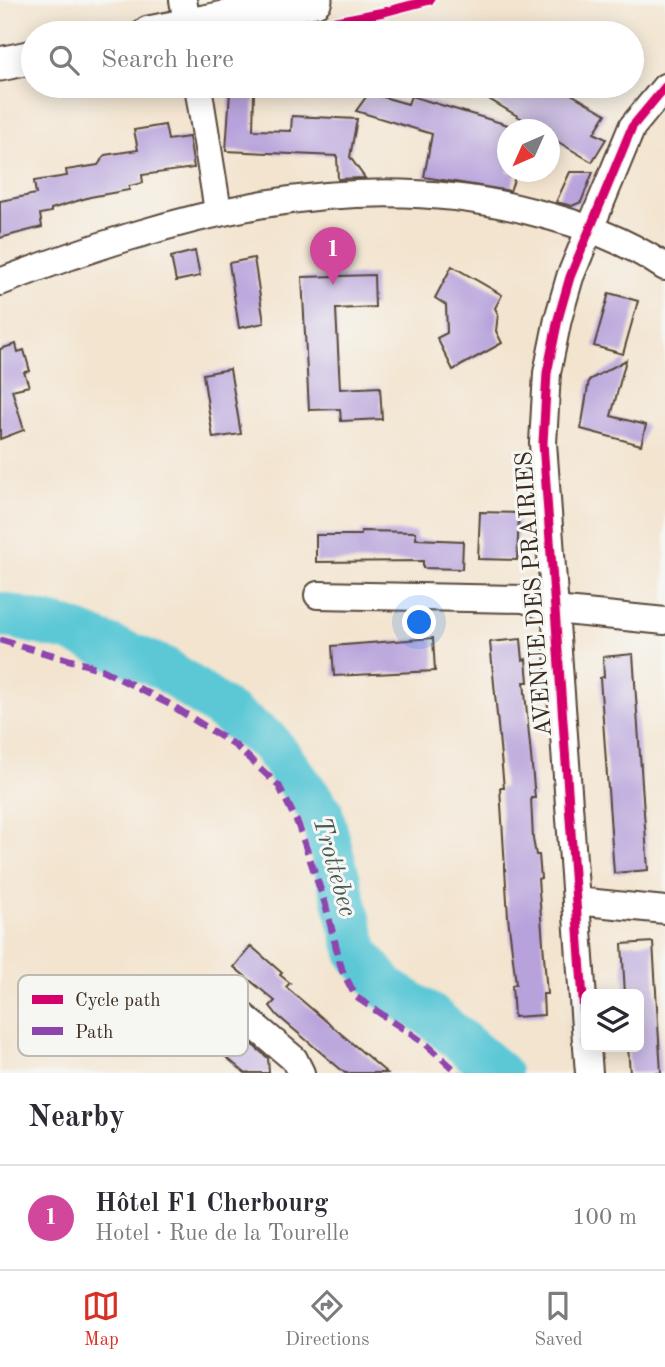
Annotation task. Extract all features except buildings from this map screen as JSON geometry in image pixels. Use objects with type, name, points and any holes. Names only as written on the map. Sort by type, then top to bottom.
[{"type":"main road","points":[[187,19],[315,0]]},
{"type":"main road","points":[[0,64],[21,60]]},
{"type":"street","name":"AVENUE DES PRAIRIES","points":[[582,989],[544,443],[547,373],[558,318],[591,227],[632,127],[665,87]]},
{"type":"street","points":[[200,98],[218,211]]},
{"type":"street","points":[[0,282],[51,263],[218,211],[307,196],[386,191],[491,200],[591,227],[665,267]]},
{"type":"street","points":[[318,595],[524,598],[555,610],[665,621]]},
{"type":"street","points":[[576,901],[665,910]]},
{"type":"street","points":[[248,1020],[294,1059],[301,1073]]},
{"type":"street","points":[[587,1052],[589,1073]]},
{"type":"waterway","name":"Trottebec","points":[[0,614],[69,630],[165,669],[269,742],[321,812],[358,953],[386,988],[431,1016],[499,1073]]},
{"type":"marked path","points":[[0,640],[101,669],[171,705],[236,746],[279,786],[298,824],[325,903],[342,970],[356,997],[426,1044],[458,1073]]},
{"type":"cycle path","points":[[336,21],[430,0]]},
{"type":"cycle path","points":[[582,989],[543,443],[547,373],[570,277],[632,127],[665,87]]},
{"type":"place","name":"Hôtel F1 Cherbourg","points":[[333,285]]}]
